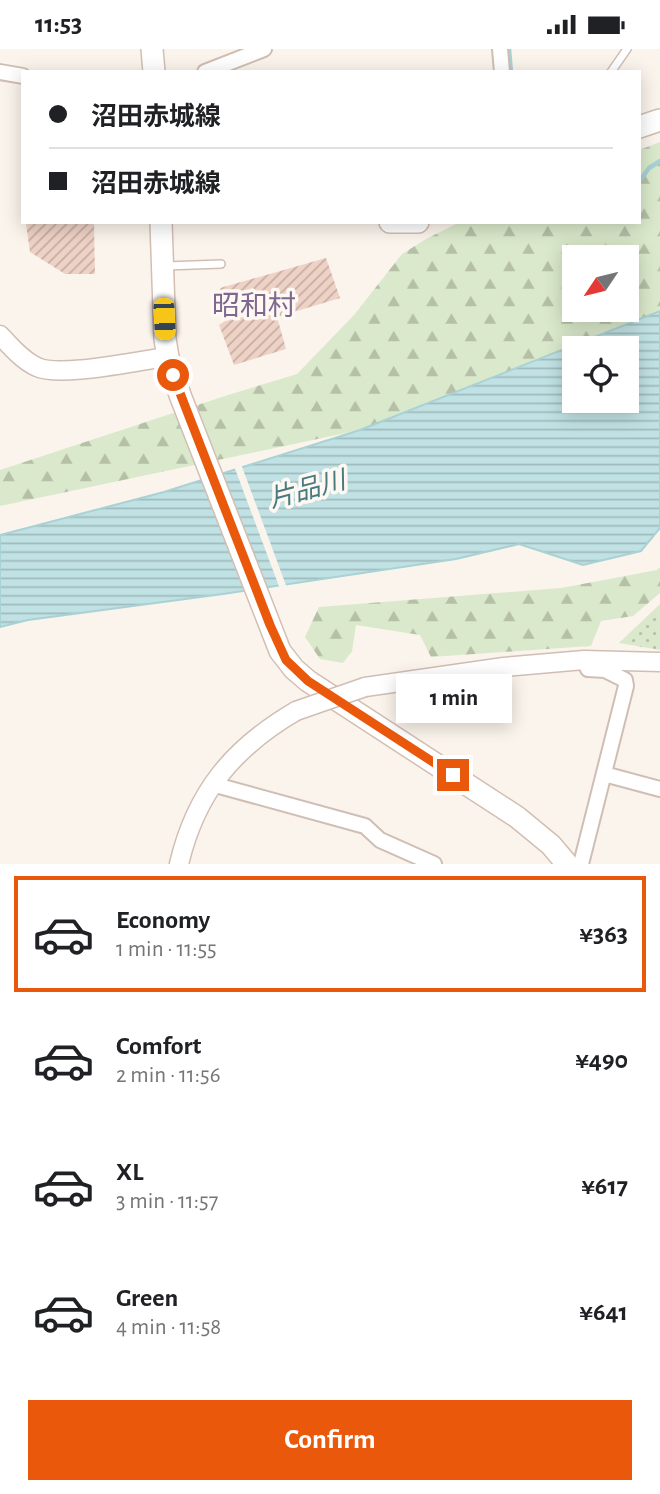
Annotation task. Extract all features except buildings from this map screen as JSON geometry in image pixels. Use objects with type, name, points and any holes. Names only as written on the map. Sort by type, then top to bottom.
[{"type":"main road","points":[[152,49],[154,70]]},
{"type":"main road","points":[[641,126],[660,120]]},
{"type":"main road","points":[[161,224],[168,357],[180,395],[280,651],[308,681],[517,817],[551,845],[566,864]]},
{"type":"street","points":[[210,70],[264,49]]},
{"type":"street","points":[[500,49],[502,70]]},
{"type":"street","points":[[2,76],[21,76]]},
{"type":"street","points":[[0,335],[38,368],[63,371],[168,357]]},
{"type":"street","points":[[581,864],[626,686],[625,680],[605,670],[587,669],[584,660]]},
{"type":"street","points":[[179,864],[197,811],[212,784],[240,752],[265,730],[296,711],[365,687],[504,667],[584,660],[660,662]]},
{"type":"street","points":[[604,774],[660,789]]},
{"type":"street","points":[[212,784],[365,826],[380,840],[434,864]]},
{"type":"lane","points":[[612,70],[627,49]]},
{"type":"lane","points":[[162,266],[221,264]]},
{"type":"green space","points":[[660,142],[660,312],[639,320],[639,245],[562,245],[562,322],[635,322],[599,336],[562,336],[562,351],[360,430],[0,506],[0,470],[297,374],[354,315],[402,254],[456,224],[641,224],[641,149]]},
{"type":"green space","points":[[660,567],[660,593],[633,616],[601,621],[591,646],[431,657],[420,635],[356,625],[352,651],[343,663],[320,659],[305,637],[319,607],[561,588],[657,570]]},
{"type":"green space","points":[[660,604],[660,650],[619,643]]},
{"type":"water","name":"片品川","points":[[660,311],[660,528],[641,551],[583,565],[519,544],[456,559],[28,620],[0,627],[0,535],[164,492],[360,430],[562,350],[562,413],[639,413],[639,336],[597,336],[632,322],[639,322],[639,319]]},
{"type":"pier","points":[[241,464],[287,588],[280,589],[234,466]]},
{"type":"waterway","points":[[509,49],[511,70]]},
{"type":"waterway","points":[[641,179],[649,168],[660,161]]},
{"type":"district","name":"昭和村","points":[[254,307]]},
{"type":"route","points":[[173,375],[280,651],[286,660],[308,681],[453,775]]}]
